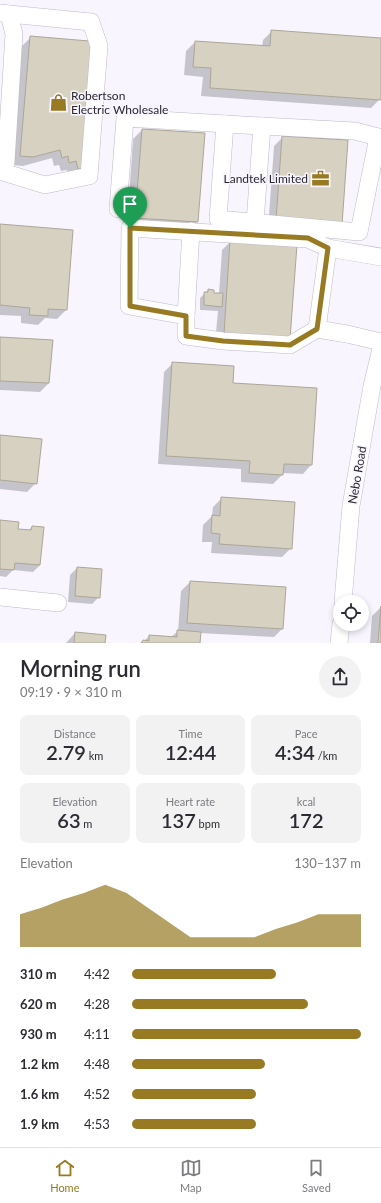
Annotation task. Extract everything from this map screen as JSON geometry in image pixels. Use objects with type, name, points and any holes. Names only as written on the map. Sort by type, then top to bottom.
[{"type":"street","points":[[0,165],[6,162],[14,34],[4,14]]},
{"type":"street","points":[[0,171],[46,185],[89,176],[99,46],[91,22],[4,14]]},
{"type":"street","points":[[118,209],[125,118],[355,131],[379,137],[359,232],[218,219],[225,124]]},
{"type":"street","points":[[255,223],[262,126]]},
{"type":"street","points":[[186,316],[130,306],[130,228],[308,238],[328,248],[381,257]]},
{"type":"street","points":[[191,232],[186,336],[223,341],[290,345],[317,329],[381,342]]},
{"type":"street","points":[[317,329],[328,248]]},
{"type":"street","name":"Nebo Road","points":[[344,595],[351,506],[381,349]]},
{"type":"street","points":[[0,597],[58,603]]},
{"type":"street","points":[[339,643],[340,631]]},
{"type":"building","points":[[271,30],[381,38],[381,100],[210,88],[211,68],[193,67],[195,41],[270,46]]},
{"type":"building","name":"Robertson Electric Wholesale","points":[[30,36],[89,41],[94,53],[87,169],[78,169],[76,161],[69,163],[68,156],[62,158],[60,150],[33,157],[20,156]]},
{"type":"building","points":[[142,129],[205,133],[198,222],[135,218]]},
{"type":"building","points":[[282,136],[348,140],[342,225],[276,220]]},
{"type":"building","points":[[0,224],[73,230],[67,310],[48,309],[48,316],[29,315],[30,308],[0,305]]},
{"type":"building","points":[[230,240],[297,245],[290,339],[224,334]]},
{"type":"building","points":[[208,289],[214,290],[214,293],[223,293],[222,307],[204,305],[204,292],[208,292]]},
{"type":"building","points":[[0,337],[53,340],[49,383],[0,381]]},
{"type":"building","points":[[172,362],[234,366],[233,383],[317,388],[312,465],[284,464],[283,475],[249,473],[250,461],[166,456]]},
{"type":"building","points":[[0,435],[42,439],[37,484],[0,480]]},
{"type":"building","points":[[221,497],[295,502],[292,549],[219,544],[220,534],[211,533],[212,515],[220,516]]},
{"type":"building","points":[[0,520],[19,522],[18,529],[31,530],[32,526],[44,527],[40,565],[15,563],[14,570],[0,569]]},
{"type":"building","points":[[77,567],[102,569],[100,598],[75,596]]},
{"type":"building","points":[[190,581],[286,587],[283,629],[187,623]]},
{"type":"building","points":[[381,606],[381,643],[378,643]]},
{"type":"building","points":[[177,630],[201,632],[200,643],[141,643],[143,640],[149,641],[149,635],[177,637]]},
{"type":"building","points":[[75,632],[106,635],[105,643],[74,643]]},
{"type":"place","name":"Robertson Electric Wholesale","points":[[58,102]]},
{"type":"place","name":"Landtek Limited","points":[[321,178]]},
{"type":"route","points":[[130,228],[308,238],[328,248],[317,329],[290,345],[223,341],[186,336],[186,316],[130,306],[130,228]]}]
